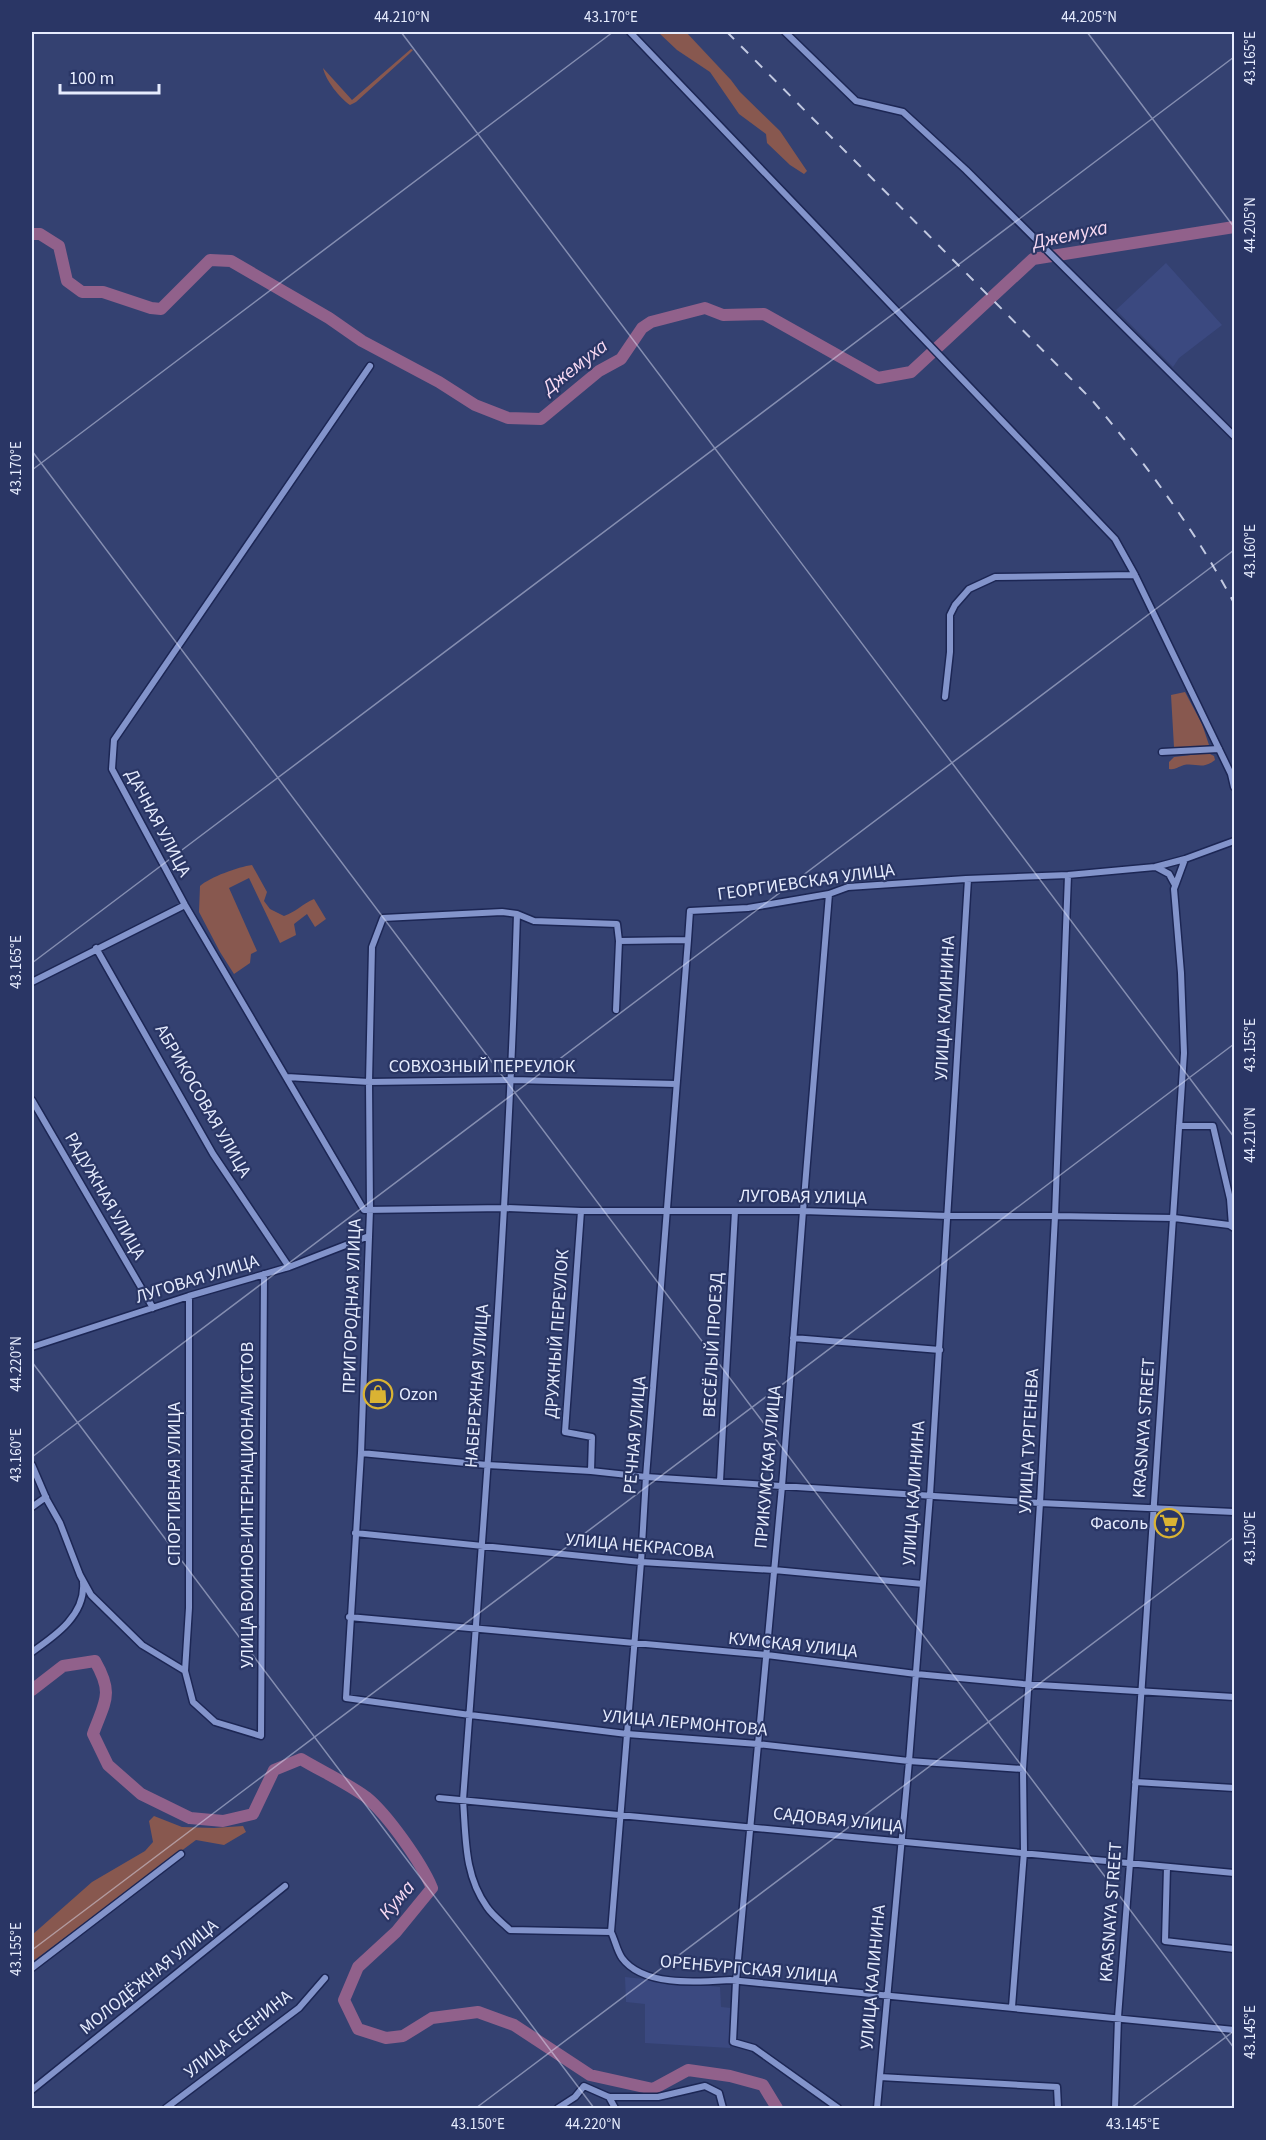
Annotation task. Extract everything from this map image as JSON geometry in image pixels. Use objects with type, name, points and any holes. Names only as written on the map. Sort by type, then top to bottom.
[{"type":"street","points":[[630,32],[1115,539],[1135,575],[1231,774],[1234,787]]},
{"type":"street","points":[[785,32],[856,102],[903,112],[966,170],[1234,436]]},
{"type":"street","name":"ДАЧНАЯ УЛИЦА","points":[[370,366],[114,740],[112,768],[185,904],[364,1210],[370,1210]]},
{"type":"street","points":[[945,697],[950,652],[950,615],[955,605],[969,589],[995,577],[1135,575]]},
{"type":"street","points":[[1162,752],[1219,749]]},
{"type":"street","name":"ГЕОРГИЕВСКАЯ УЛИЦА","points":[[688,940],[690,911],[748,908],[830,894],[848,887],[1068,875],[1155,867],[1234,841]]},
{"type":"street","name":"KRASNAYA STREET","points":[[1115,2109],[1118,2017],[1184,1053],[1181,973],[1174,889],[1185,859]]},
{"type":"street","points":[[1155,867],[1169,874],[1175,885]]},
{"type":"street","name":"УЛИЦА ТУРГЕНЕВА","points":[[1012,2007],[1024,1852],[1023,1769],[1030,1684],[1055,1216],[1068,875]]},
{"type":"street","name":"УЛИЦА КАЛИНИНА","points":[[877,2109],[909,1761],[930,1495],[968,879]]},
{"type":"street","name":"ПРИКУМСКАЯ УЛИЦА","points":[[830,894],[802,1211],[782,1486],[736,1981],[733,2042],[754,2048],[838,2109]]},
{"type":"street","points":[[32,982],[185,904]]},
{"type":"street","name":"ПРИГОРОДНАЯ УЛИЦА","points":[[346,1698],[349,1617],[361,1453],[370,1210],[369,1082],[372,947],[383,918],[502,912],[517,914]]},
{"type":"street","points":[[517,914],[534,921],[617,924],[619,941],[616,1010]]},
{"type":"street","name":"НАБЕРЕЖНАЯ УЛИЦА","points":[[517,914],[505,1208],[477,1630],[463,1800],[467,1860],[473,1884],[488,1909],[510,1930],[611,1932]]},
{"type":"street","points":[[619,941],[688,940]]},
{"type":"street","name":"РЕЧНАЯ УЛИЦА","points":[[611,1932],[688,940]]},
{"type":"street","name":"АБРИКОСОВАЯ УЛИЦА","points":[[96,948],[213,1154],[289,1267]]},
{"type":"street","name":"СОВХОЗНЫЙ ПЕРЕУЛОК","points":[[287,1077],[369,1082],[512,1080],[676,1084]]},
{"type":"street","name":"РАДУЖНАЯ УЛИЦА","points":[[32,1100],[153,1308]]},
{"type":"street","points":[[1179,1126],[1213,1126],[1230,1198],[1233,1227]]},
{"type":"street","name":"ЛУГОВАЯ УЛИЦА","points":[[370,1210],[505,1208],[581,1211],[802,1211],[948,1216],[1174,1218],[1233,1227]]},
{"type":"street","name":"ДРУЖНЫЙ ПЕРЕУЛОК","points":[[581,1211],[565,1432],[592,1437],[591,1471]]},
{"type":"street","name":"ВЕСЁЛЫЙ ПРОЕЗД","points":[[720,1481],[735,1211]]},
{"type":"street","name":"ЛУГОВАЯ УЛИЦА","points":[[32,1347],[189,1296],[289,1267],[369,1236]]},
{"type":"street","name":"УЛИЦА ВОИНОВ-ИНТЕРНАЦИОНАЛИСТОВ","points":[[261,1736],[264,1274]]},
{"type":"street","name":"СПОРТИВНАЯ УЛИЦА","points":[[189,1296],[189,1608],[185,1671],[192,1702],[215,1722],[261,1736]]},
{"type":"street","points":[[793,1338],[940,1350]]},
{"type":"street","points":[[361,1453],[646,1477],[1040,1503],[1234,1512]]},
{"type":"street","points":[[32,1465],[91,1594],[142,1645],[185,1671]]},
{"type":"street","points":[[32,1507],[46,1497]]},
{"type":"street","name":"УЛИЦА НЕКРАСОВА","points":[[355,1533],[641,1562],[774,1570],[923,1584]]},
{"type":"street","points":[[32,1652],[74,1618],[84,1588],[83,1580]]},
{"type":"street","name":"КУМСКАЯ УЛИЦА","points":[[349,1617],[633,1645],[767,1655],[916,1674],[1234,1697]]},
{"type":"street","name":"УЛИЦА ЛЕРМОНТОВА","points":[[346,1698],[627,1734],[758,1744],[909,1761],[1023,1769]]},
{"type":"street","points":[[1135,1782],[1234,1788]]},
{"type":"street","name":"САДОВАЯ УЛИЦА","points":[[439,1798],[1234,1873]]},
{"type":"street","points":[[32,1968],[181,1854]]},
{"type":"street","points":[[1167,1867],[1165,1941],[1234,1949]]},
{"type":"street","name":"МОЛОДЁЖНАЯ УЛИЦА","points":[[32,2090],[285,1886]]},
{"type":"street","name":"ОРЕНБУРГСКАЯ УЛИЦА","points":[[611,1932],[623,1959],[639,1972],[660,1980],[736,1981],[1234,2030]]},
{"type":"street","name":"УЛИЦА ЕСЕНИНА","points":[[166,2109],[299,2008],[325,1978]]},
{"type":"street","points":[[880,2077],[1057,2087],[1058,2109]]},
{"type":"street","points":[[558,2109],[575,2097],[584,2086],[609,2097],[658,2097],[705,2086],[719,2093],[723,2109]]},
{"type":"street","points":[[609,2097],[615,2109]]},
{"type":"shaded area","points":[[658,32],[686,32],[740,92],[780,131],[807,171],[804,174],[790,165],[767,143],[766,134],[739,114],[710,72],[677,50]]},
{"type":"shaded area","points":[[411,49],[413,50],[409,54],[350,105],[334,88],[323,68],[352,100]]},
{"type":"shaded area","points":[[1166,263],[1222,325],[1179,358],[1173,367],[1116,310]]},
{"type":"shaded area","points":[[1185,692],[1202,724],[1209,745],[1206,747],[1179,749],[1174,747],[1171,695]]},
{"type":"shaded area","points":[[1208,753],[1214,756],[1215,760],[1206,765],[1184,765],[1169,769],[1169,762],[1174,757]]},
{"type":"shaded area","points":[[252,865],[267,892],[264,901],[270,909],[284,916],[314,899],[326,919],[315,927],[307,914],[294,924],[296,935],[280,943],[249,878],[229,888],[257,951],[251,954],[250,963],[234,974],[199,912],[200,886],[210,879]]},
{"type":"shaded area","points":[[154,1816],[182,1827],[243,1826],[246,1832],[224,1845],[196,1840],[32,1962],[32,1935],[92,1882],[145,1851],[153,1842],[149,1821]]},
{"type":"shaded area","points":[[625,1977],[720,1987],[721,2007],[731,2008],[730,2048],[645,2043],[645,2004],[626,2002]]},
{"type":"waterway","name":"Джемуха","points":[[32,234],[40,234],[59,246],[67,281],[82,292],[103,292],[151,308],[161,309],[210,260],[231,261],[329,318],[362,341],[439,382],[475,405],[508,418],[541,419],[599,371],[621,359],[642,328],[651,322],[705,308],[723,315],[764,314],[878,378],[911,372],[1033,259],[1234,227]]},
{"type":"waterway","name":"Кума","points":[[32,1690],[63,1666],[95,1661],[101,1672],[106,1697],[93,1734],[108,1765],[141,1794],[190,1818],[223,1821],[253,1814],[274,1770],[301,1759],[366,1797],[384,1815],[403,1839],[432,1888],[396,1932],[358,1967],[344,2000],[358,2029],[386,2038],[403,2036],[432,2018],[478,2012],[514,2025],[590,2075],[653,2089],[688,2070],[730,2076],[763,2085],[777,2108]]},
{"type":"railway","points":[[727,32],[1092,400],[1169,498],[1203,549],[1234,603]]},
{"type":"place","name":"Ozon","points":[[378,1394]]},
{"type":"place","name":"Фасоль","points":[[1169,1523]]}]
